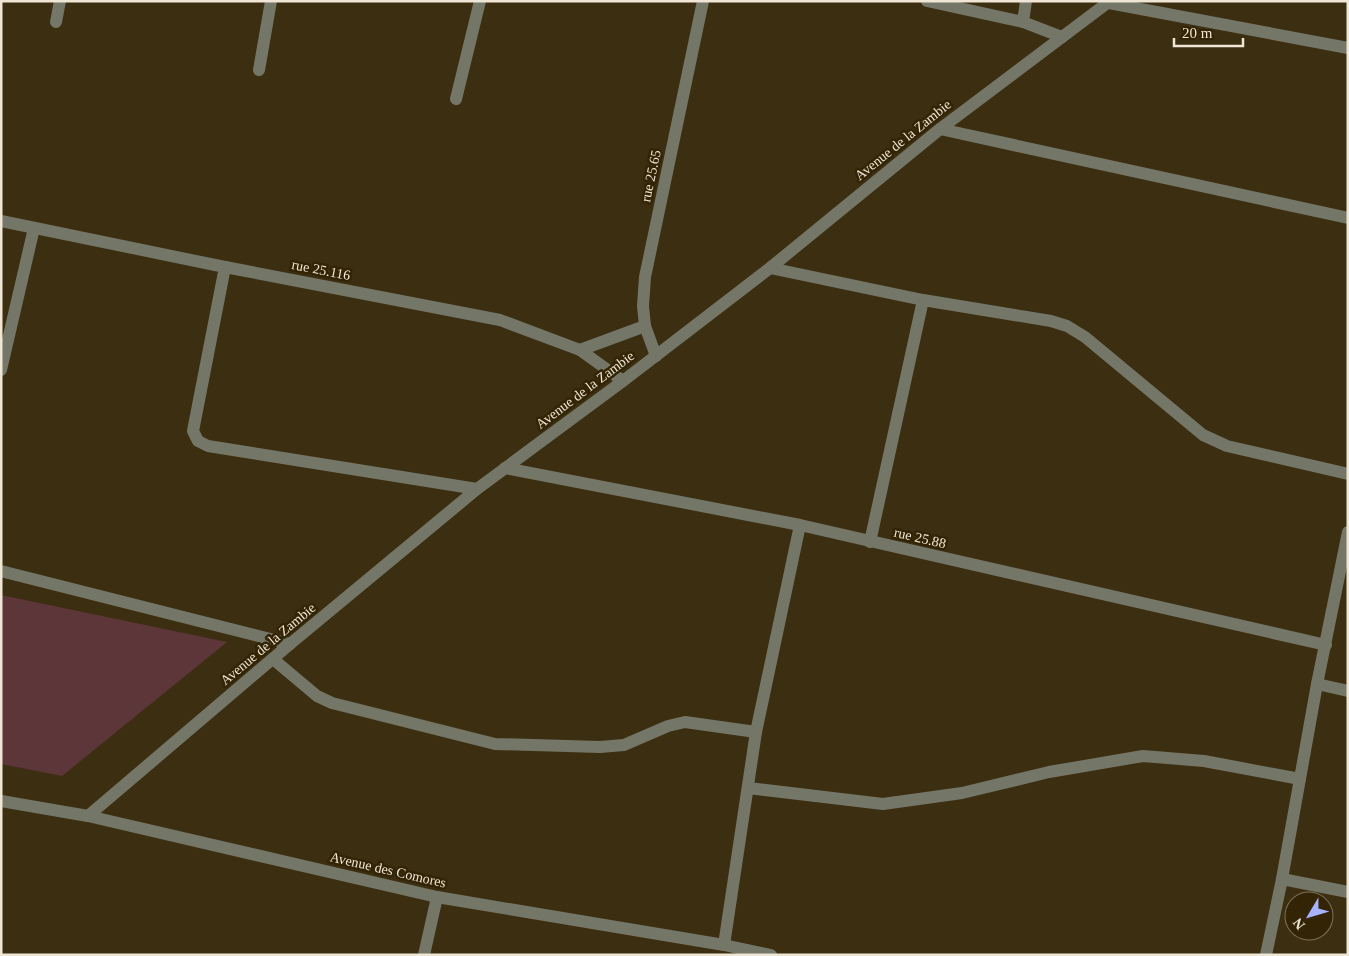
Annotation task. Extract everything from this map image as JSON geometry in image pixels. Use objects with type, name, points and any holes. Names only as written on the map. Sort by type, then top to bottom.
[{"type":"street","points":[[56,22],[60,1]]},
{"type":"street","points":[[259,70],[271,1]]},
{"type":"street","points":[[456,99],[480,1]]},
{"type":"street","name":"rue 25.65","points":[[656,356],[645,326],[643,306],[645,277],[703,1]]},
{"type":"street","points":[[927,1],[1023,22],[1062,37]]},
{"type":"street","points":[[1023,22],[1026,1]]},
{"type":"street","points":[[1109,2],[1348,48]]},
{"type":"street","name":"Avenue de la Zambie","points":[[88,816],[290,644],[477,489],[656,356],[770,268],[940,129],[1109,2]]},
{"type":"street","points":[[940,129],[1348,218]]},
{"type":"street","name":"rue 25.116","points":[[1,221],[225,267],[500,320],[580,350],[623,381]]},
{"type":"street","points":[[1,370],[34,228]]},
{"type":"street","points":[[225,267],[193,431],[198,442],[208,446],[477,489]]},
{"type":"street","points":[[770,268],[923,300],[1052,320],[1085,337],[1203,436],[1227,446],[1348,474]]},
{"type":"street","points":[[870,542],[923,300]]},
{"type":"street","points":[[580,350],[645,326]]},
{"type":"street","name":"rue 25.88","points":[[505,468],[800,525],[1326,645]]},
{"type":"street","points":[[724,945],[756,732],[800,525]]},
{"type":"street","points":[[1266,955],[1348,532]]},
{"type":"street","points":[[1,571],[290,644]]},
{"type":"street","points":[[273,659],[316,696],[332,702],[495,744],[600,747],[624,745],[668,726],[685,722],[756,732]]},
{"type":"street","points":[[1318,684],[1348,691]]},
{"type":"street","points":[[748,788],[883,804],[962,793],[1049,772],[1143,756],[1204,761],[1300,779]]},
{"type":"street","name":"Avenue des Comores","points":[[1,801],[88,816],[438,897],[724,945],[770,955]]},
{"type":"street","points":[[1282,878],[1348,892]]},
{"type":"street","points":[[424,955],[438,897]]},
{"type":"shaded area","points":[[1,595],[227,642],[62,776],[1,764]]}]
